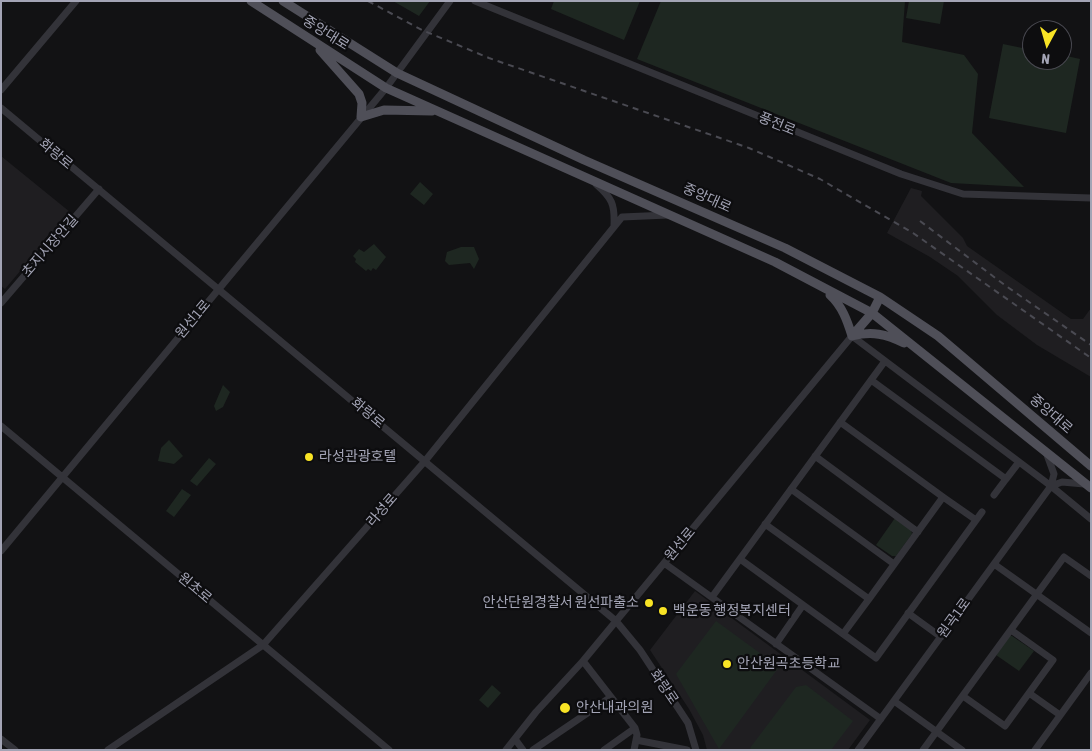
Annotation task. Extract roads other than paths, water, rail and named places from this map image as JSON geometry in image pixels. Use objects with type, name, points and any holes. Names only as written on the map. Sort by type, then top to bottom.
[{"type":"main road","name":"중앙대로","points":[[251,1],[386,88],[775,262],[872,313],[915,347]]},
{"type":"main road","name":"중앙대로","points":[[283,1],[397,72],[584,160],[785,248],[880,297],[938,336],[1091,466]]},
{"type":"main road","points":[[312,41],[359,94],[362,103],[361,117],[391,110],[438,111]]},
{"type":"main road","points":[[821,286],[837,301],[846,317],[852,336]]},
{"type":"main road","points":[[852,336],[872,313],[880,297]]},
{"type":"main road","points":[[852,336],[865,333],[886,334],[915,347],[1089,486]]},
{"type":"street","points":[[1,90],[76,1]]},
{"type":"street","name":"원선1로","points":[[1,552],[386,88],[450,1]]},
{"type":"street","name":"풍전로","points":[[475,1],[901,174],[945,190],[963,194],[1091,198]]},
{"type":"street","name":"화랑로","points":[[1,108],[616,621],[640,650],[688,724],[696,750]]},
{"type":"street","points":[[593,181],[608,194],[615,209],[614,226]]},
{"type":"street","name":"초지시장안길","points":[[1,303],[4,294],[99,189]]},
{"type":"street","points":[[614,226],[622,217],[668,215]]},
{"type":"street","name":"라성로","points":[[108,750],[263,645],[425,461],[614,226]]},
{"type":"street","points":[[852,336],[1051,486],[1091,519]]},
{"type":"street","name":"원선로","points":[[506,750],[583,661],[852,336]]},
{"type":"street","points":[[712,597],[885,361]]},
{"type":"street","points":[[870,380],[1006,479]]},
{"type":"street","points":[[840,422],[976,520]]},
{"type":"street","name":"원초로","points":[[1,426],[389,750]]},
{"type":"street","points":[[1046,452],[1054,474],[1051,486]]},
{"type":"street","points":[[815,456],[918,532]]},
{"type":"street","points":[[994,495],[1019,462]]},
{"type":"street","points":[[1051,486],[1072,481],[1089,486]]},
{"type":"street","name":"원곡1로","points":[[858,750],[1051,486]]},
{"type":"street","points":[[791,489],[894,564]]},
{"type":"street","points":[[843,634],[943,496]]},
{"type":"street","points":[[740,559],[876,658],[982,512]]},
{"type":"street","points":[[765,524],[869,599]]},
{"type":"street","points":[[923,750],[1064,557],[1091,576]]},
{"type":"street","points":[[664,563],[881,719]]},
{"type":"street","points":[[994,564],[1091,633]]},
{"type":"street","points":[[776,644],[803,605]]},
{"type":"street","points":[[908,613],[941,637]]},
{"type":"street","points":[[963,696],[1005,726],[1053,660],[1011,630]]},
{"type":"street","points":[[583,661],[635,728],[636,740],[634,750]]},
{"type":"street","points":[[1035,750],[1091,673]]},
{"type":"street","points":[[1029,693],[1060,716]]},
{"type":"street","points":[[533,750],[611,697]]},
{"type":"street","points":[[894,701],[962,750]]},
{"type":"street","points":[[604,750],[635,728]]},
{"type":"street","points":[[1,739],[14,750]]},
{"type":"street","points":[[515,739],[523,750]]},
{"type":"street","points":[[636,740],[687,750]]},
{"type":"railway","points":[[368,1],[422,30],[489,58],[749,148],[820,179],[913,233],[1091,358]]},
{"type":"railway","points":[[920,221],[1006,286],[1091,345]]},
{"type":"place","name":"라성관광호텔","points":[[309,457]]},
{"type":"place","name":"안산단원경찰서 원선파출소","points":[[649,603]]},
{"type":"place","name":"백운동 행정복지센터","points":[[663,611]]},
{"type":"place","name":"안산원곡초등학교","points":[[727,664]]},
{"type":"place","name":"안산내과의원","points":[[565,708]]}]
